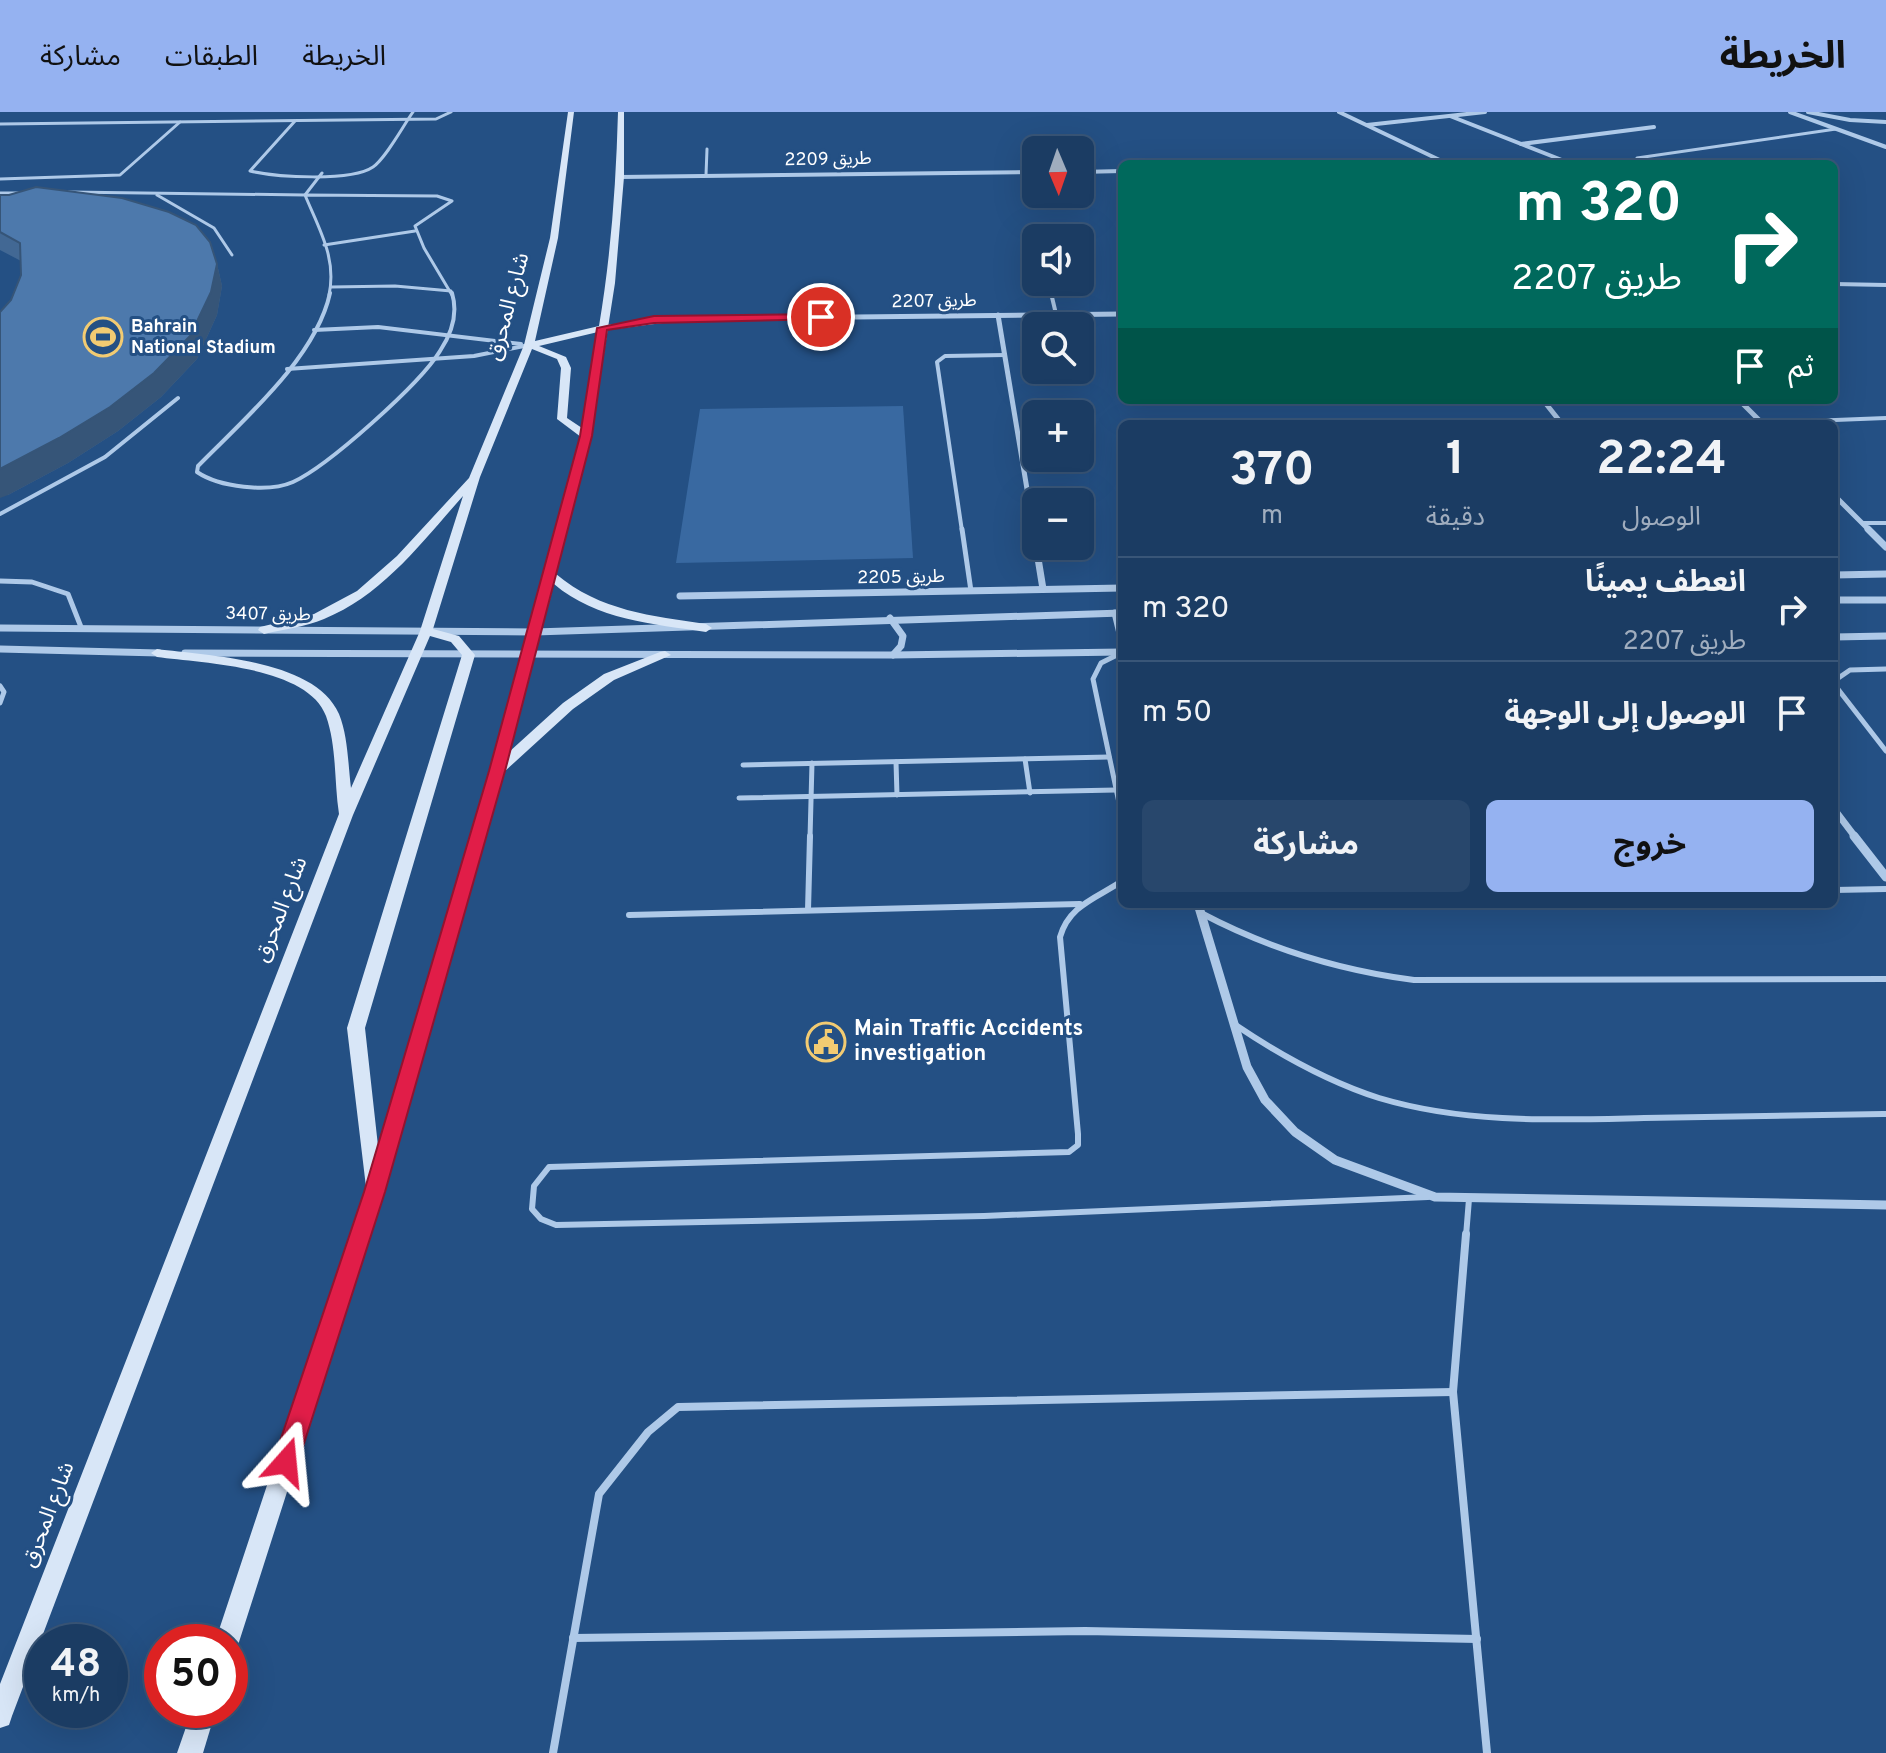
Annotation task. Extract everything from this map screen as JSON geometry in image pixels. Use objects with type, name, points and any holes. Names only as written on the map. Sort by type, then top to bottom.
[{"type":"main road","name":"شارع المحرق","points":[[0,1716],[346,815],[426,631],[475,477],[529,345],[554,238],[571,112]]},
{"type":"main road","points":[[233,1624],[374,1192],[497,771],[586,436],[611,283],[620,177],[621,112]]},
{"type":"main road","points":[[529,345],[603,328]]},
{"type":"main road","points":[[529,345],[561,357],[566,368],[562,419],[586,436]]},
{"type":"main road","points":[[264,630],[320,617],[373,585],[475,477]]},
{"type":"main road","points":[[550,575],[574,596],[600,608],[706,628]]},
{"type":"main road","points":[[374,1192],[356,1028],[469,655],[455,639],[426,631]]},
{"type":"main road","points":[[157,653],[282,675],[305,684],[322,697],[332,712],[346,815]]},
{"type":"main road","points":[[497,771],[568,706],[597,685],[636,665],[665,655]]},
{"type":"main road","points":[[190,1753],[198,1728]]},
{"type":"street","points":[[1339,112],[1440,160]]},
{"type":"street","points":[[1437,116],[1444,112]]},
{"type":"street","points":[[1367,125],[1485,112]]},
{"type":"street","points":[[1790,112],[1886,147]]},
{"type":"street","points":[[1808,112],[1850,120],[1886,122]]},
{"type":"street","points":[[1450,116],[1562,160]]},
{"type":"street","points":[[1521,144],[1654,127]]},
{"type":"street","points":[[1094,172],[1118,171]]},
{"type":"street","name":"طريق 2209","points":[[620,177],[1022,172]]},
{"type":"street","points":[[1838,284],[1886,285]]},
{"type":"street","name":"طريق 2207","points":[[1094,314],[1118,314]]},
{"type":"street","points":[[998,315],[1027,488]]},
{"type":"street","name":"طريق 2207","points":[[603,328],[674,319],[1022,315]]},
{"type":"street","points":[[1546,404],[1559,420]]},
{"type":"street","points":[[1743,404],[1759,420]]},
{"type":"street","points":[[1838,499],[1886,547]]},
{"type":"street","points":[[1038,560],[1043,589]]},
{"type":"street","points":[[1838,575],[1886,574]]},
{"type":"street","name":"طريق 2205","points":[[680,596],[1118,588]]},
{"type":"street","points":[[1838,600],[1886,600]]},
{"type":"street","name":"طريق 3407","points":[[0,628],[535,632],[706,628],[890,618],[1118,613]]},
{"type":"street","points":[[890,618],[904,637],[898,651],[892,655]]},
{"type":"street","points":[[1838,637],[1886,636]]},
{"type":"street","name":"طريق 3407","points":[[0,649],[415,655],[1118,652]]},
{"type":"street","points":[[1838,814],[1885,875]]},
{"type":"street","points":[[1200,908],[1247,1067],[1265,1100],[1295,1132],[1335,1160],[1435,1197],[1886,1205]]},
{"type":"lane","points":[[295,121],[250,171],[262,174],[322,173],[359,172],[373,168],[413,112]]},
{"type":"lane","points":[[0,124],[407,120],[436,119],[451,112]]},
{"type":"lane","points":[[0,179],[106,178],[125,174],[180,122]]},
{"type":"lane","points":[[1637,158],[1836,129]]},
{"type":"lane","points":[[706,175],[707,149]]},
{"type":"lane","points":[[305,195],[322,173]]},
{"type":"lane","points":[[56,192],[437,196],[452,201],[423,217],[415,226],[415,231],[451,291],[455,314],[436,358],[374,417],[299,480],[282,486],[263,487],[197,472],[198,466],[249,417],[287,369],[314,330],[331,287],[332,265],[305,195]]},
{"type":"lane","points":[[0,193],[28,193]]},
{"type":"lane","points":[[154,194],[184,208],[214,228],[232,255]]},
{"type":"lane","points":[[324,245],[415,231]]},
{"type":"lane","points":[[331,287],[395,286],[451,291]]},
{"type":"lane","points":[[314,330],[378,327],[447,338],[529,345]]},
{"type":"lane","points":[[287,369],[474,356],[529,345]]},
{"type":"lane","points":[[971,591],[937,362],[945,356],[1005,355]]},
{"type":"lane","points":[[0,514],[105,457],[178,398]]},
{"type":"lane","points":[[1838,420],[1886,418]]},
{"type":"lane","points":[[1863,523],[1886,523]]},
{"type":"lane","points":[[0,581],[32,582],[68,594],[81,627]]},
{"type":"lane","points":[[1118,654],[1101,663],[1093,679],[1118,799]]},
{"type":"lane","points":[[1838,676],[1849,670],[1886,669]]},
{"type":"lane","points":[[0,686],[4,692],[0,703]]},
{"type":"lane","points":[[1838,688],[1886,751]]},
{"type":"lane","points":[[743,765],[1109,757]]},
{"type":"lane","points":[[1025,759],[1030,793]]},
{"type":"lane","points":[[896,762],[897,795]]},
{"type":"lane","points":[[808,910],[812,763]]},
{"type":"lane","points":[[739,798],[1116,790]]},
{"type":"lane","points":[[1118,883],[1080,904],[1062,925],[1060,937],[1078,1134],[1078,1145],[1069,1152],[549,1167],[534,1186],[532,1209],[541,1219],[556,1225],[984,1216],[1435,1197]]},
{"type":"lane","points":[[1838,890],[1886,889]]},
{"type":"lane","points":[[629,915],[1080,904]]},
{"type":"lane","points":[[1200,908],[1263,945],[1299,958],[1337,968],[1414,980],[1886,979]]},
{"type":"lane","points":[[1234,1024],[1293,1063],[1348,1089],[1443,1114],[1492,1120],[1886,1114]]},
{"type":"lane","points":[[1469,1199],[1453,1392],[1487,1753]]},
{"type":"lane","points":[[553,1753],[599,1494],[648,1432],[678,1407],[1453,1392]]},
{"type":"lane","points":[[573,1638],[1085,1631],[1477,1639]]},
{"type":"shaded area","points":[[903,406],[913,558],[676,563],[700,409]]},
{"type":"building","name":"Bahrain National Stadium","points":[[36,187],[122,198],[169,212],[196,225],[210,242],[217,264],[211,292],[190,336],[154,373],[110,407],[0,469],[0,312],[11,300],[21,275],[20,243],[0,232],[0,195]]},
{"type":"place","name":"Bahrain National Stadium","points":[[103,337]]},
{"type":"place","name":"Main Traffic Accidents investigation","points":[[826,1042]]},
{"type":"route","points":[[286,1462],[374,1192],[497,771],[586,436],[603,328],[654,319],[821,317]]}]
